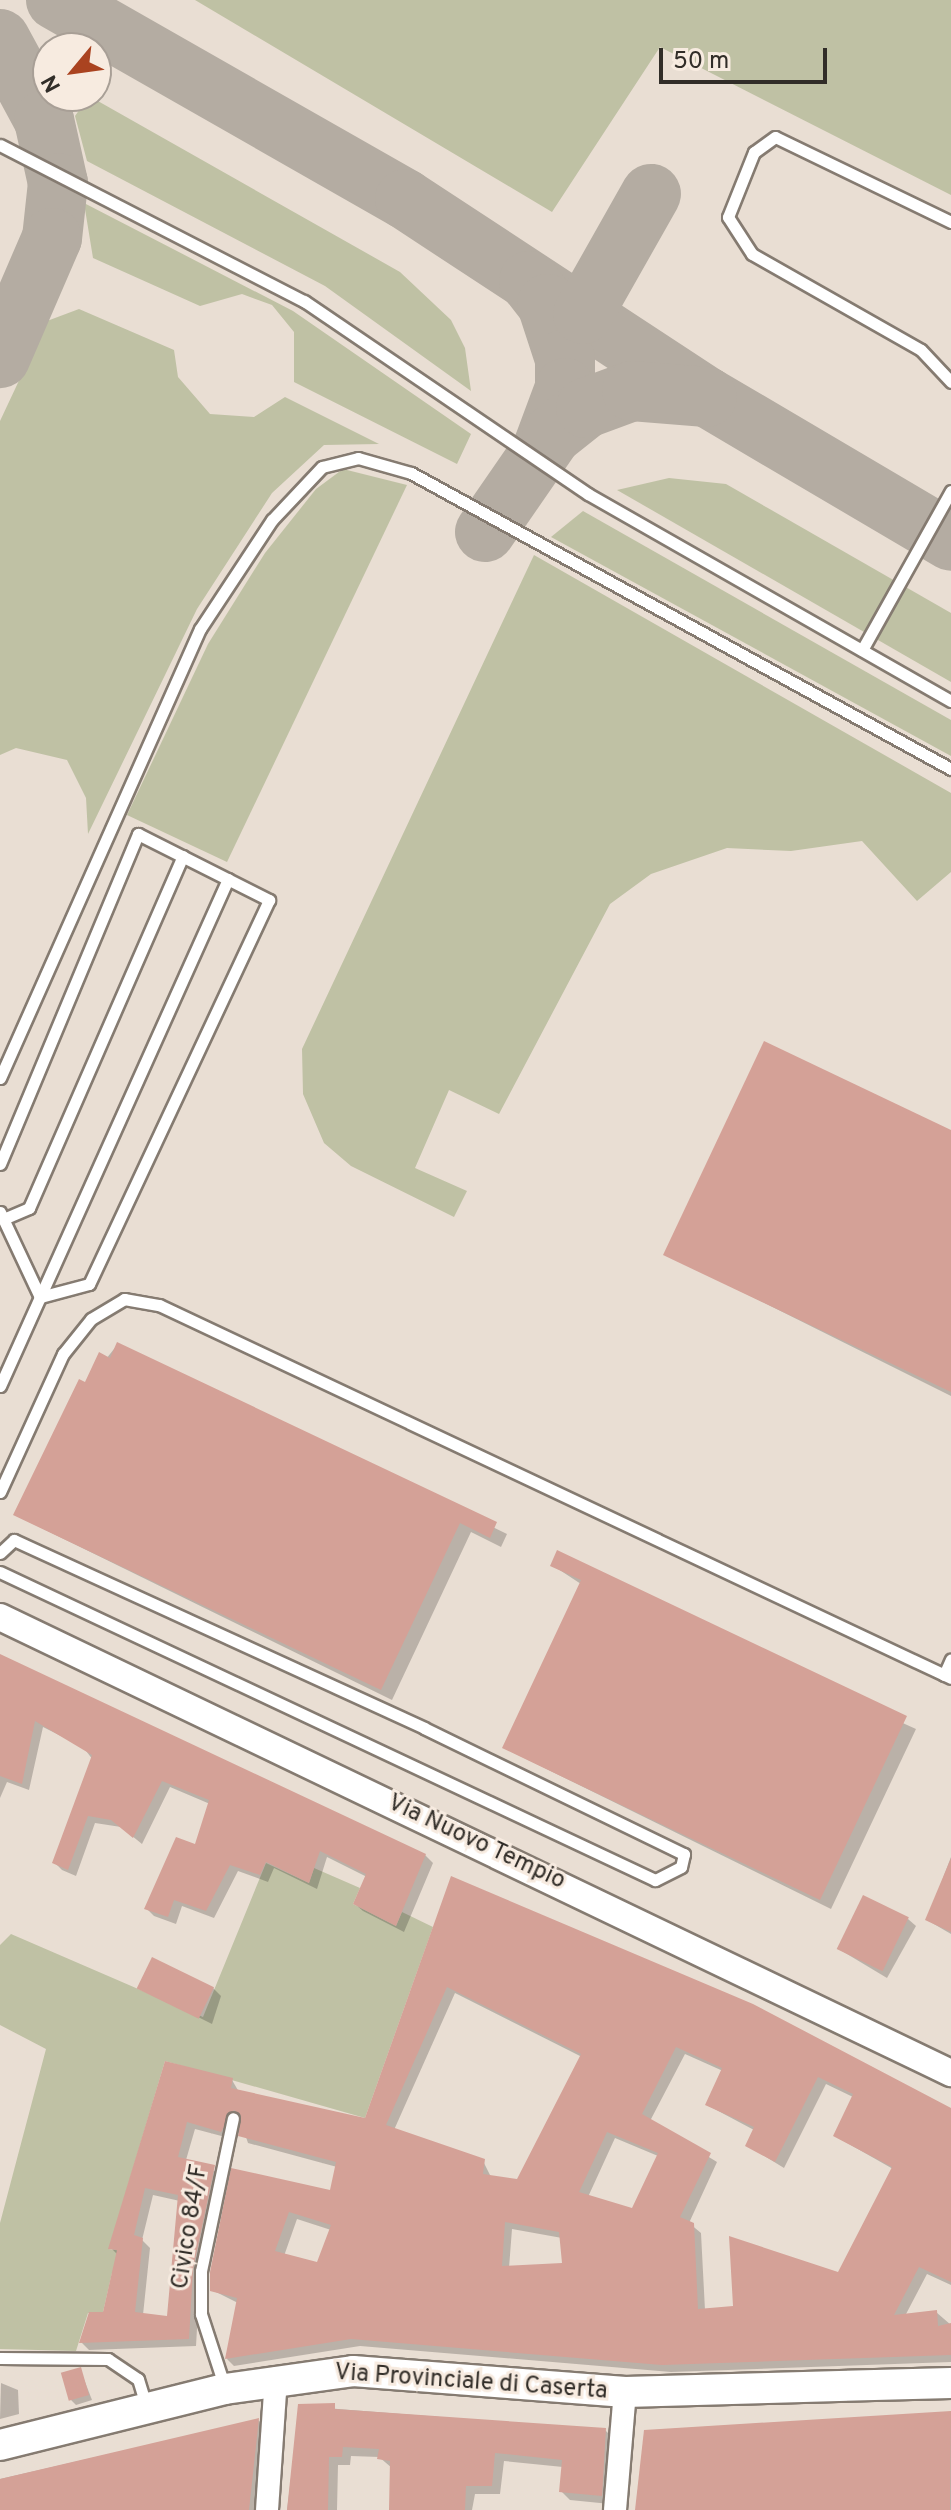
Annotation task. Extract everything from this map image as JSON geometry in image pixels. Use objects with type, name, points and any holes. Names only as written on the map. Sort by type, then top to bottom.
[{"type":"main road","name":"Via Provinciale di Caserta","points":[[0,2445],[146,2406],[276,2378],[353,2371],[625,2392],[951,2383]]},
{"type":"street","name":"Via Nuovo Tempio","points":[[0,1617],[951,2073]]},
{"type":"street","points":[[267,2510],[276,2378]]},
{"type":"street","points":[[615,2510],[625,2392]]},
{"type":"lane","points":[[951,222],[775,137],[754,152],[733,190],[728,217],[752,254],[951,367]]},
{"type":"lane","points":[[0,145],[304,301],[588,494],[951,701]]},
{"type":"lane","points":[[921,350],[951,382]]},
{"type":"lane","points":[[0,1078],[200,629],[272,520],[322,467],[358,458],[411,473],[951,769]]},
{"type":"lane","points":[[862,650],[951,491]]},
{"type":"lane","points":[[0,1164],[138,834],[269,900],[89,1284],[40,1297]]},
{"type":"lane","points":[[40,1297],[4,1214],[29,1208],[183,856]]},
{"type":"lane","points":[[0,1386],[228,879]]},
{"type":"lane","points":[[0,1492],[63,1354],[91,1319],[124,1299],[159,1305],[947,1676],[951,1659]]},
{"type":"lane","points":[[0,1553],[14,1540],[396,1715],[684,1854],[681,1867],[655,1880],[0,1572]]},
{"type":"lane","name":"Civico 84/F","points":[[225,2389],[201,2314],[201,2271],[233,2118]]},
{"type":"lane","points":[[0,2358],[108,2359],[138,2379],[146,2406]]},
{"type":"green space","points":[[195,0],[951,0],[951,195],[660,47],[552,212]]},
{"type":"green space","points":[[112,109],[400,272],[451,320],[465,348],[471,391],[325,286],[87,161],[75,116],[78,112],[112,112]]},
{"type":"green space","points":[[84,203],[293,311],[471,434],[457,464],[294,382],[294,332],[272,305],[242,294],[200,306],[93,258]]},
{"type":"green space","points":[[79,309],[174,350],[178,377],[210,414],[254,417],[285,397],[379,444],[324,445],[272,493],[197,609],[88,834],[86,798],[67,760],[16,748],[0,755],[0,421],[47,321]]},
{"type":"green space","points":[[343,469],[407,485],[227,862],[127,815],[208,644],[265,553],[316,489]]},
{"type":"green space","points":[[669,478],[726,484],[951,613],[951,682],[617,490]]},
{"type":"green space","points":[[583,511],[951,720],[951,756],[551,537]]},
{"type":"green space","points":[[534,555],[951,793],[951,872],[917,901],[862,841],[791,851],[727,848],[651,874],[610,904],[499,1114],[449,1090],[415,1168],[467,1191],[454,1217],[351,1166],[324,1143],[303,1094],[302,1049]]},
{"type":"green space","points":[[266,1863],[309,1883],[314,1868],[360,1888],[353,1904],[396,1926],[402,1912],[433,1927],[365,2118],[165,2061],[109,2249],[138,2254],[134,2276],[112,2273],[103,2312],[88,2313],[76,2351],[0,2349],[0,2223],[46,2049],[0,2025],[0,1945],[11,1934],[203,2017]]},
{"type":"building","points":[[764,1041],[951,1130],[951,1392],[663,1255]]},
{"type":"building","points":[[117,1342],[497,1522],[490,1538],[460,1523],[381,1690],[13,1515],[79,1379],[85,1382],[99,1352],[110,1358]]},
{"type":"building","points":[[557,1550],[907,1716],[820,1900],[502,1748],[581,1580],[550,1566]]},
{"type":"building","points":[[0,1654],[426,1854],[396,1926],[353,1904],[366,1874],[320,1851],[309,1883],[266,1862],[260,1875],[230,1865],[206,1911],[174,1900],[168,1917],[144,1909],[176,1837],[195,1844],[209,1800],[162,1781],[133,1838],[111,1820],[88,1816],[68,1870],[52,1863],[92,1755],[35,1721],[22,1784],[0,1776]]},
{"type":"building","points":[[951,1858],[951,1932],[925,1920]]},
{"type":"building","points":[[451,1876],[753,2004],[951,2108],[951,2282],[919,2267],[894,2315],[937,2310],[938,2326],[951,2323],[951,2355],[662,2365],[351,2339],[225,2359],[237,2298],[210,2291],[210,2272],[231,2168],[330,2190],[336,2162],[238,2136],[241,2116],[234,2110],[221,2132],[187,2122],[178,2157],[215,2165],[193,2269],[189,2339],[79,2343],[89,2312],[103,2312],[117,2250],[108,2249],[165,2061],[233,2078],[231,2088],[365,2118]],"holes":[[[447,1987],[581,2054],[517,2179],[483,2174],[485,2159],[386,2125]],[[676,2047],[722,2068],[705,2105],[754,2127],[745,2146],[775,2162],[818,2077],[853,2094],[833,2136],[892,2167],[838,2272],[729,2236],[733,2306],[698,2309],[694,2223],[680,2217],[711,2153],[642,2114]],[[607,2132],[658,2153],[632,2208],[579,2192]],[[145,2188],[178,2195],[167,2316],[135,2312],[143,2238],[134,2235]],[[289,2212],[331,2225],[317,2262],[275,2251]],[[505,2222],[559,2232],[562,2263],[502,2266]]]},
{"type":"building","points":[[863,1895],[909,1917],[883,1971],[837,1949]]},
{"type":"building","points":[[152,1957],[214,1987],[199,2019],[137,1988]]},
{"type":"building","points":[[81,2367],[89,2395],[69,2401],[61,2373]]},
{"type":"building","points":[[335,2403],[335,2409],[606,2428],[602,2496],[559,2492],[562,2460],[495,2453],[492,2486],[466,2486],[465,2510],[389,2510],[390,2461],[377,2459],[379,2449],[343,2447],[342,2457],[329,2457],[328,2510],[287,2510],[298,2404]]},
{"type":"building","points":[[951,2411],[950,2510],[635,2510],[644,2430]]},
{"type":"building","points":[[259,2418],[249,2510],[0,2510],[0,2479]]},
{"type":"taxiway","points":[[56,0],[405,199],[707,397],[951,541]]},
{"type":"taxiway","points":[[0,39],[44,120],[58,183],[52,238],[0,358]]},
{"type":"taxiway","points":[[583,314],[651,194]]},
{"type":"taxiway","points":[[529,281],[547,304],[565,359],[565,388],[543,447]]},
{"type":"taxiway","points":[[485,532],[552,435],[586,408],[632,391],[707,397]]}]
